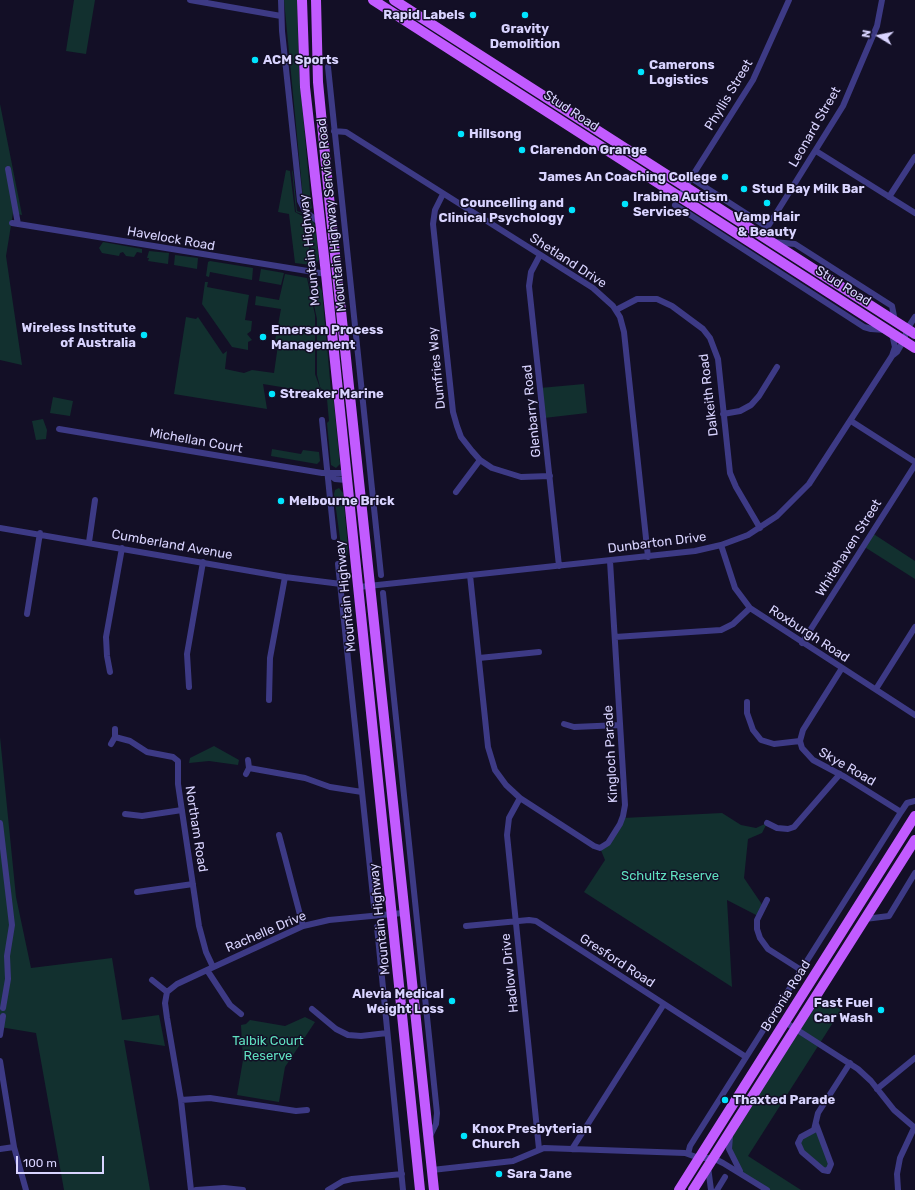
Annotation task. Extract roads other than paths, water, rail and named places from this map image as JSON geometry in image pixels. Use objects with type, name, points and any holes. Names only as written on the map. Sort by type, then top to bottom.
[{"type":"main road","name":"Mountain Highway","points":[[302,0],[305,87],[359,587],[366,672],[408,1063],[420,1190]]},
{"type":"main road","name":"Mountain Highway","points":[[316,0],[320,104],[403,913],[434,1190]]},
{"type":"main road","name":"Stud Road","points":[[373,0],[641,171],[678,200],[915,348]]},
{"type":"main road","points":[[386,0],[394,13]]},
{"type":"main road","name":"Stud Road","points":[[394,0],[685,187],[764,232],[771,242],[911,331]]},
{"type":"main road","points":[[305,87],[310,58],[317,50]]},
{"type":"main road","points":[[472,50],[480,63],[497,79]]},
{"type":"main road","points":[[614,154],[620,144]]},
{"type":"main road","points":[[641,171],[647,162]]},
{"type":"main road","points":[[326,274],[337,273]]},
{"type":"main road","points":[[346,476],[358,475]]},
{"type":"main road","points":[[366,672],[373,669],[377,658]]},
{"type":"main road","name":"Boronia Road","points":[[679,1190],[915,816]]},
{"type":"main road","name":"Boronia Road","points":[[693,1190],[915,840]]},
{"type":"main road","points":[[408,1063],[420,1062]]},
{"type":"main road","points":[[409,1080],[422,1079]]},
{"type":"street","points":[[190,0],[281,16]]},
{"type":"street","points":[[281,0],[281,16],[300,201],[305,211],[321,224]]},
{"type":"street","name":"Phyllis Street","points":[[678,200],[754,80],[789,0]]},
{"type":"street","name":"Leonard Street","points":[[764,232],[843,106],[877,26],[882,0]]},
{"type":"street","name":"Mountain Highway Service Road","points":[[328,68],[381,575]]},
{"type":"street","name":"Shetland Drive","points":[[334,131],[346,132],[540,255],[598,292],[616,310],[624,332],[648,557]]},
{"type":"street","points":[[816,151],[915,213]]},
{"type":"street","points":[[889,197],[915,157]]},
{"type":"street","name":"Havelock Road","points":[[8,169],[15,224],[326,274]]},
{"type":"street","points":[[691,178],[764,232]]},
{"type":"street","name":"Dumfries Way","points":[[443,194],[435,210],[433,224],[453,412],[461,437],[480,460],[501,472],[516,476],[550,476]]},
{"type":"street","points":[[678,200],[683,211]]},
{"type":"street","points":[[678,200],[683,211],[858,323],[871,330],[889,331],[894,347],[892,356]]},
{"type":"street","name":"Glenbarry Road","points":[[540,255],[532,268],[529,282],[559,566]]},
{"type":"street","name":"Dalkeith Road","points":[[616,310],[637,299],[657,299],[672,306],[703,329],[710,338],[717,353],[728,464],[733,480],[760,528]]},
{"type":"street","name":"Dunbarton Drive","points":[[359,587],[695,551],[721,545],[760,528],[778,516],[802,493],[823,465],[892,356],[911,331],[915,317]]},
{"type":"street","points":[[723,414],[740,411],[751,405],[759,396],[777,367]]},
{"type":"street","points":[[322,420],[329,474],[334,537]]},
{"type":"street","points":[[850,421],[915,463]]},
{"type":"street","name":"Michellan Court","points":[[59,429],[329,474],[335,478],[346,476]]},
{"type":"street","points":[[456,492],[480,460]]},
{"type":"street","name":"Whitehaven Street","points":[[802,643],[915,463]]},
{"type":"street","points":[[89,542],[95,500]]},
{"type":"street","name":"Cumberland Avenue","points":[[0,528],[40,533],[285,577],[341,584]]},
{"type":"street","points":[[27,614],[40,533]]},
{"type":"street","name":"Roxburgh Road","points":[[721,545],[735,588],[750,608],[915,715]]},
{"type":"street","points":[[110,672],[106,637],[122,548]]},
{"type":"street","name":"Kingloch Parade","points":[[470,576],[490,757],[500,778],[520,798],[594,846],[600,848],[606,845],[620,824],[624,813],[610,560]]},
{"type":"street","points":[[189,687],[187,654],[203,562]]},
{"type":"street","points":[[338,564],[374,906]]},
{"type":"street","points":[[269,700],[270,658],[285,577]]},
{"type":"street","points":[[383,593],[437,1113],[436,1124],[428,1139]]},
{"type":"street","points":[[615,637],[721,630],[733,624],[750,608]]},
{"type":"street","points":[[373,624],[387,636]]},
{"type":"street","points":[[876,690],[915,627]]},
{"type":"street","points":[[479,658],[539,652]]},
{"type":"street","points":[[747,702],[747,713],[753,730],[761,740],[774,744],[800,741],[805,726],[842,668]]},
{"type":"street","points":[[564,724],[574,727],[620,725]]},
{"type":"street","points":[[111,744],[115,737],[114,729]]},
{"type":"street","name":"Northam Road","points":[[115,737],[130,741],[147,752],[173,757],[178,760],[177,779],[202,940],[213,967]]},
{"type":"street","name":"Skye Road","points":[[800,741],[804,752],[809,757],[840,774],[901,812]]},
{"type":"street","points":[[246,774],[249,768],[248,760]]},
{"type":"street","points":[[249,768],[305,778],[324,785],[362,792]]},
{"type":"street","points":[[767,823],[777,828],[788,829],[794,827],[840,774]]},
{"type":"street","name":"Hadlow Drive","points":[[520,798],[509,818],[507,835],[539,1149]]},
{"type":"street","name":"Boronia Road","points":[[688,1154],[690,1146],[901,812],[908,802],[915,801]]},
{"type":"street","points":[[125,814],[142,816],[182,810]]},
{"type":"street","points":[[0,823],[12,925],[7,956],[8,979],[3,1008]]},
{"type":"street","points":[[279,835],[303,926]]},
{"type":"street","points":[[865,919],[889,916],[915,873]]},
{"type":"street","points":[[137,892],[193,884]]},
{"type":"street","points":[[768,900],[757,920],[757,929],[760,938],[768,949],[801,970]]},
{"type":"street","name":"Rachelle Drive","points":[[167,992],[177,984],[303,926],[329,920],[403,913]]},
{"type":"street","name":"Gresford Road","points":[[466,926],[529,920],[536,922],[746,1057]]},
{"type":"street","name":"Mountain Highway","points":[[377,927],[403,1190]]},
{"type":"street","points":[[207,970],[230,1006],[241,1014]]},
{"type":"street","points":[[152,980],[167,992],[165,1002],[180,1100],[191,1190]]},
{"type":"street","points":[[572,1149],[664,1004]]},
{"type":"street","points":[[312,1009],[336,1029],[348,1035],[361,1036],[387,1033]]},
{"type":"street","points":[[0,1035],[1,1016]]},
{"type":"street","points":[[785,1022],[850,1063],[878,1088],[894,1110],[915,1128],[900,1158],[897,1174],[898,1190]]},
{"type":"street","points":[[878,1088],[915,1058]]},
{"type":"street","points":[[0,1061],[14,1147],[26,1190]]},
{"type":"street","points":[[816,1124],[831,1164],[828,1171],[823,1170],[799,1148],[798,1143],[801,1137],[813,1131],[818,1113],[850,1063]]},
{"type":"street","points":[[180,1100],[210,1098],[296,1112],[307,1110]]},
{"type":"street","points":[[732,1128],[729,1149],[741,1172]]},
{"type":"street","points":[[0,1149],[14,1147]]},
{"type":"street","points":[[432,1170],[514,1161],[539,1149],[688,1154],[710,1163],[741,1172],[767,1190]]},
{"type":"street","points":[[710,1163],[711,1190]]},
{"type":"street","points":[[328,1190],[343,1181],[352,1179],[402,1174]]},
{"type":"street","points":[[717,1190],[726,1177]]},
{"type":"street","points":[[196,1190],[224,1188],[243,1190]]},
{"type":"place","name":"Rapid Labels","points":[[473,15]]},
{"type":"place","name":"Gravity Demolition","points":[[525,15]]},
{"type":"place","name":"ACM Sports","points":[[255,60]]},
{"type":"place","name":"Camerons Logistics","points":[[641,72]]},
{"type":"place","name":"Hillsong","points":[[461,134]]},
{"type":"place","name":"Clarendon Grange","points":[[522,150]]},
{"type":"place","name":"James An Coaching College","points":[[725,177]]},
{"type":"place","name":"Stud Bay Milk Bar","points":[[744,189]]},
{"type":"place","name":"Vamp Hair & Beauty","points":[[767,203]]},
{"type":"place","name":"Irabina Autism Services","points":[[625,204]]},
{"type":"place","name":"Councelling and Clinical Psychology","points":[[572,210]]},
{"type":"place","name":"Wireless Institute of Australia","points":[[144,335]]},
{"type":"place","name":"Emerson Process Management","points":[[263,337]]},
{"type":"place","name":"Streaker Marine","points":[[272,394]]},
{"type":"place","name":"Melbourne Brick","points":[[281,501]]},
{"type":"place","name":"Alevia Medical Weight Loss","points":[[452,1001]]},
{"type":"place","name":"Fast Fuel Car Wash","points":[[881,1010]]},
{"type":"place","name":"Thaxted Parade","points":[[725,1100]]},
{"type":"place","name":"Knox Presbyterian Church","points":[[464,1136]]},
{"type":"place","name":"Sara Jane","points":[[499,1174]]},
{"type":"park label","name":"Schultz Reserve","points":[[670,876]]},
{"type":"park label","name":"Talbik Court Reserve","points":[[268,1048]]}]
